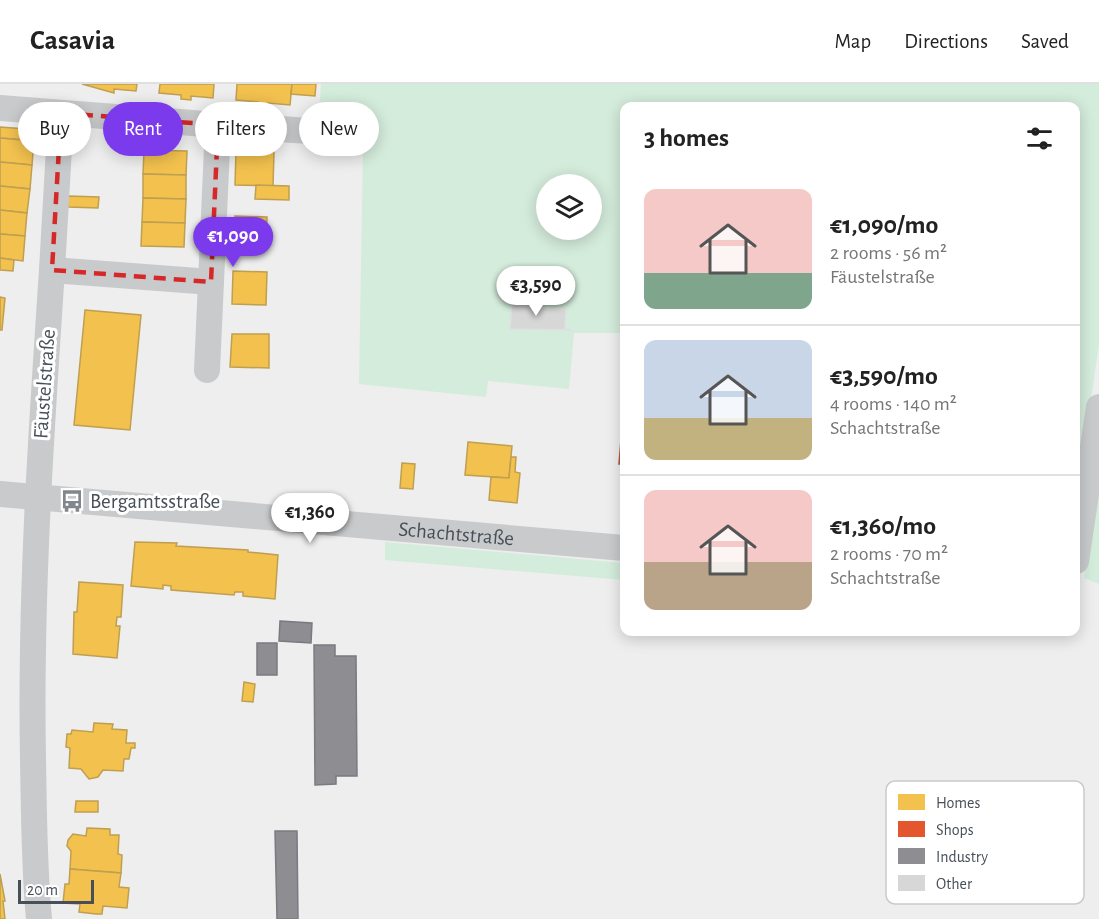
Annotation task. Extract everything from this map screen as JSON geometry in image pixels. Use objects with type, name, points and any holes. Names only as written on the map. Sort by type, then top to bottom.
[{"type":"street","points":[[0,108],[18,109]]},
{"type":"street","points":[[91,115],[195,123]]},
{"type":"street","name":"Fäustelstraße","points":[[37,498],[59,156]]},
{"type":"street","points":[[207,370],[217,156]]},
{"type":"street","points":[[52,270],[211,282]]},
{"type":"street","points":[[1080,534],[1099,407]]},
{"type":"street","name":"Schachtstraße","points":[[0,494],[620,548]]},
{"type":"street","points":[[37,498],[32,691],[36,882],[39,919]]},
{"type":"highlighted area","points":[[61,113],[218,125],[211,282],[52,270]]},
{"type":"green space","points":[[321,84],[1099,84],[1099,344],[1080,475],[1080,102],[620,102],[620,333],[574,333],[569,389],[488,381],[486,397],[359,384],[363,156],[379,156],[379,102],[320,102]]},
{"type":"green space","points":[[1099,485],[1099,584],[1084,578]]},
{"type":"green space","points":[[385,542],[620,563],[620,580],[385,560]]},
{"type":"building: Homes","points":[[82,84],[137,84],[136,91],[114,89],[114,93]]},
{"type":"building: Homes","points":[[160,84],[214,84],[213,98],[191,96],[191,100],[181,99],[181,95],[159,93]]},
{"type":"building: Homes","points":[[237,84],[292,84],[290,105],[287,105],[287,102],[236,100]]},
{"type":"building: Homes","points":[[292,84],[316,84],[315,96],[291,94]]},
{"type":"building: Homes","points":[[0,127],[18,128],[18,139],[0,138]]},
{"type":"building: Homes","points":[[0,138],[18,140],[18,156],[33,156],[32,165],[0,162]]},
{"type":"building: Homes","points":[[183,151],[187,151],[186,175],[143,174],[144,156],[183,156]]},
{"type":"building: Homes","points":[[236,156],[274,156],[273,186],[235,185]]},
{"type":"building: Homes","points":[[0,162],[32,165],[30,189],[0,186]]},
{"type":"building: Homes","points":[[143,174],[186,175],[186,199],[143,198]]},
{"type":"building: Homes","points":[[256,185],[289,186],[289,200],[255,199]]},
{"type":"building: Homes","points":[[0,186],[30,189],[27,213],[0,210]]},
{"type":"building: Homes","points":[[68,196],[99,197],[98,208],[68,207]]},
{"type":"building: Homes","points":[[143,198],[186,199],[185,223],[142,222]]},
{"type":"building: Homes","points":[[0,210],[27,213],[25,236],[0,234]]},
{"type":"building: Homes","points":[[235,216],[267,217],[266,249],[234,248]]},
{"type":"building: Homes","points":[[142,222],[185,223],[184,247],[141,246]]},
{"type":"building: Homes","points":[[0,234],[25,236],[23,261],[0,258]]},
{"type":"building: Homes","points":[[0,258],[14,260],[13,271],[0,270]]},
{"type":"building: Homes","points":[[233,271],[267,272],[266,305],[232,304]]},
{"type":"building: Homes","points":[[0,297],[5,298],[2,330],[0,330]]},
{"type":"building: Homes","points":[[85,310],[141,315],[130,430],[74,425]]},
{"type":"building: Homes","points":[[232,334],[269,334],[269,368],[230,367]]},
{"type":"building: Homes","points":[[468,442],[512,446],[509,478],[465,475]]},
{"type":"building: Homes","points":[[511,457],[516,457],[515,472],[520,473],[517,503],[489,500],[491,477],[509,478]]},
{"type":"building: Homes","points":[[402,463],[415,464],[413,489],[400,488]]},
{"type":"building: Homes","points":[[135,542],[177,543],[176,546],[248,550],[248,552],[278,555],[275,599],[243,596],[243,592],[235,592],[234,595],[171,590],[171,586],[163,585],[163,589],[131,586]]},
{"type":"building: Homes","points":[[79,582],[123,585],[121,617],[117,617],[116,626],[120,626],[117,658],[73,654],[74,612],[77,612]]},
{"type":"building: Homes","points":[[244,682],[255,684],[253,702],[242,701]]},
{"type":"building: Homes","points":[[94,723],[113,724],[112,729],[127,730],[126,743],[135,743],[135,748],[131,748],[129,759],[124,759],[123,771],[103,770],[98,777],[89,779],[81,769],[69,768],[70,748],[66,747],[67,734],[71,734],[72,730],[93,732]]},
{"type":"building: Homes","points":[[76,801],[98,801],[98,812],[75,812]]},
{"type":"building: Homes","points":[[87,828],[110,829],[110,835],[119,835],[118,854],[122,855],[121,873],[70,869],[71,851],[67,846],[68,840],[73,834],[86,836]]},
{"type":"building: Homes","points":[[70,869],[121,873],[119,887],[129,888],[127,908],[103,906],[102,914],[96,914],[79,912],[80,904],[63,903],[65,884],[69,884]]},
{"type":"building: Homes","points":[[0,874],[5,901],[3,901],[5,919],[0,919]]},
{"type":"building: Industry","points":[[280,621],[312,623],[311,643],[279,641]]},
{"type":"building: Industry","points":[[257,643],[277,643],[277,675],[257,675]]},
{"type":"building: Industry","points":[[314,645],[335,645],[335,656],[356,656],[357,776],[336,776],[336,784],[315,785]]},
{"type":"building: Industry","points":[[275,831],[297,831],[298,919],[277,919]]},
{"type":"building: Other","points":[[512,298],[530,300],[529,307],[566,310],[565,328],[572,330],[510,329]]},
{"type":"place","name":"Bergamtsstraße","points":[[72,501]]}]
